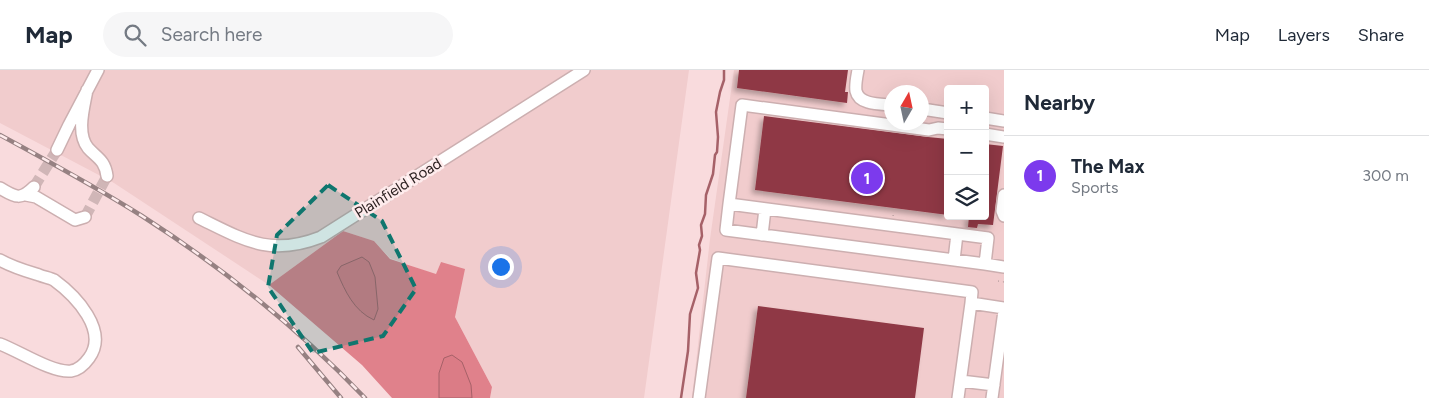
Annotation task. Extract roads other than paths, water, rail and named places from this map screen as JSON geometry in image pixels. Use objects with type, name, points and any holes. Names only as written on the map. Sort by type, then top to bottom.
[{"type":"street","points":[[57,150],[98,70]]},
{"type":"street","name":"Plainfield Road","points":[[199,218],[245,240],[261,245],[276,247],[308,242],[321,237],[584,70]]},
{"type":"street","points":[[858,70],[856,89],[860,99],[866,102],[884,104]]},
{"type":"street","points":[[87,90],[82,129],[84,138],[87,147],[102,161],[107,176]]},
{"type":"street","points":[[944,129],[929,130],[742,105],[726,230],[1004,267]]},
{"type":"street","points":[[929,110],[944,112]]},
{"type":"street","points":[[989,119],[1004,121]]},
{"type":"street","points":[[989,134],[1004,136]]},
{"type":"street","points":[[0,188],[18,197],[30,191],[36,197],[75,220],[85,217]]},
{"type":"street","points":[[1004,195],[1002,211],[1004,216]]},
{"type":"street","points":[[729,204],[988,238],[985,264]]},
{"type":"street","points":[[762,235],[765,209]]},
{"type":"street","points":[[954,260],[957,234]]},
{"type":"street","points":[[699,398],[718,258],[972,292],[958,398]]},
{"type":"street","points":[[0,260],[52,279],[69,293],[94,325],[96,340],[91,356],[84,365],[72,371],[61,371],[0,344]]},
{"type":"street","points":[[971,303],[1004,309],[998,380],[992,398]]},
{"type":"street","points":[[960,380],[998,380]]},
{"type":"waterway","points":[[681,398],[688,351],[690,314],[698,288],[696,273],[700,250],[699,245],[702,236],[701,225],[705,214],[706,195],[713,174],[717,152],[716,112],[724,80],[724,70]]},
{"type":"tunnel","points":[[34,187],[57,150]]},
{"type":"tunnel","points":[[85,217],[107,176]]},
{"type":"railway","points":[[0,135],[125,205],[202,257],[286,323],[340,372],[365,398]]},
{"type":"railway","points":[[298,347],[341,398]]},
{"type":"place","name":"The Max","points":[[867,178]]}]
